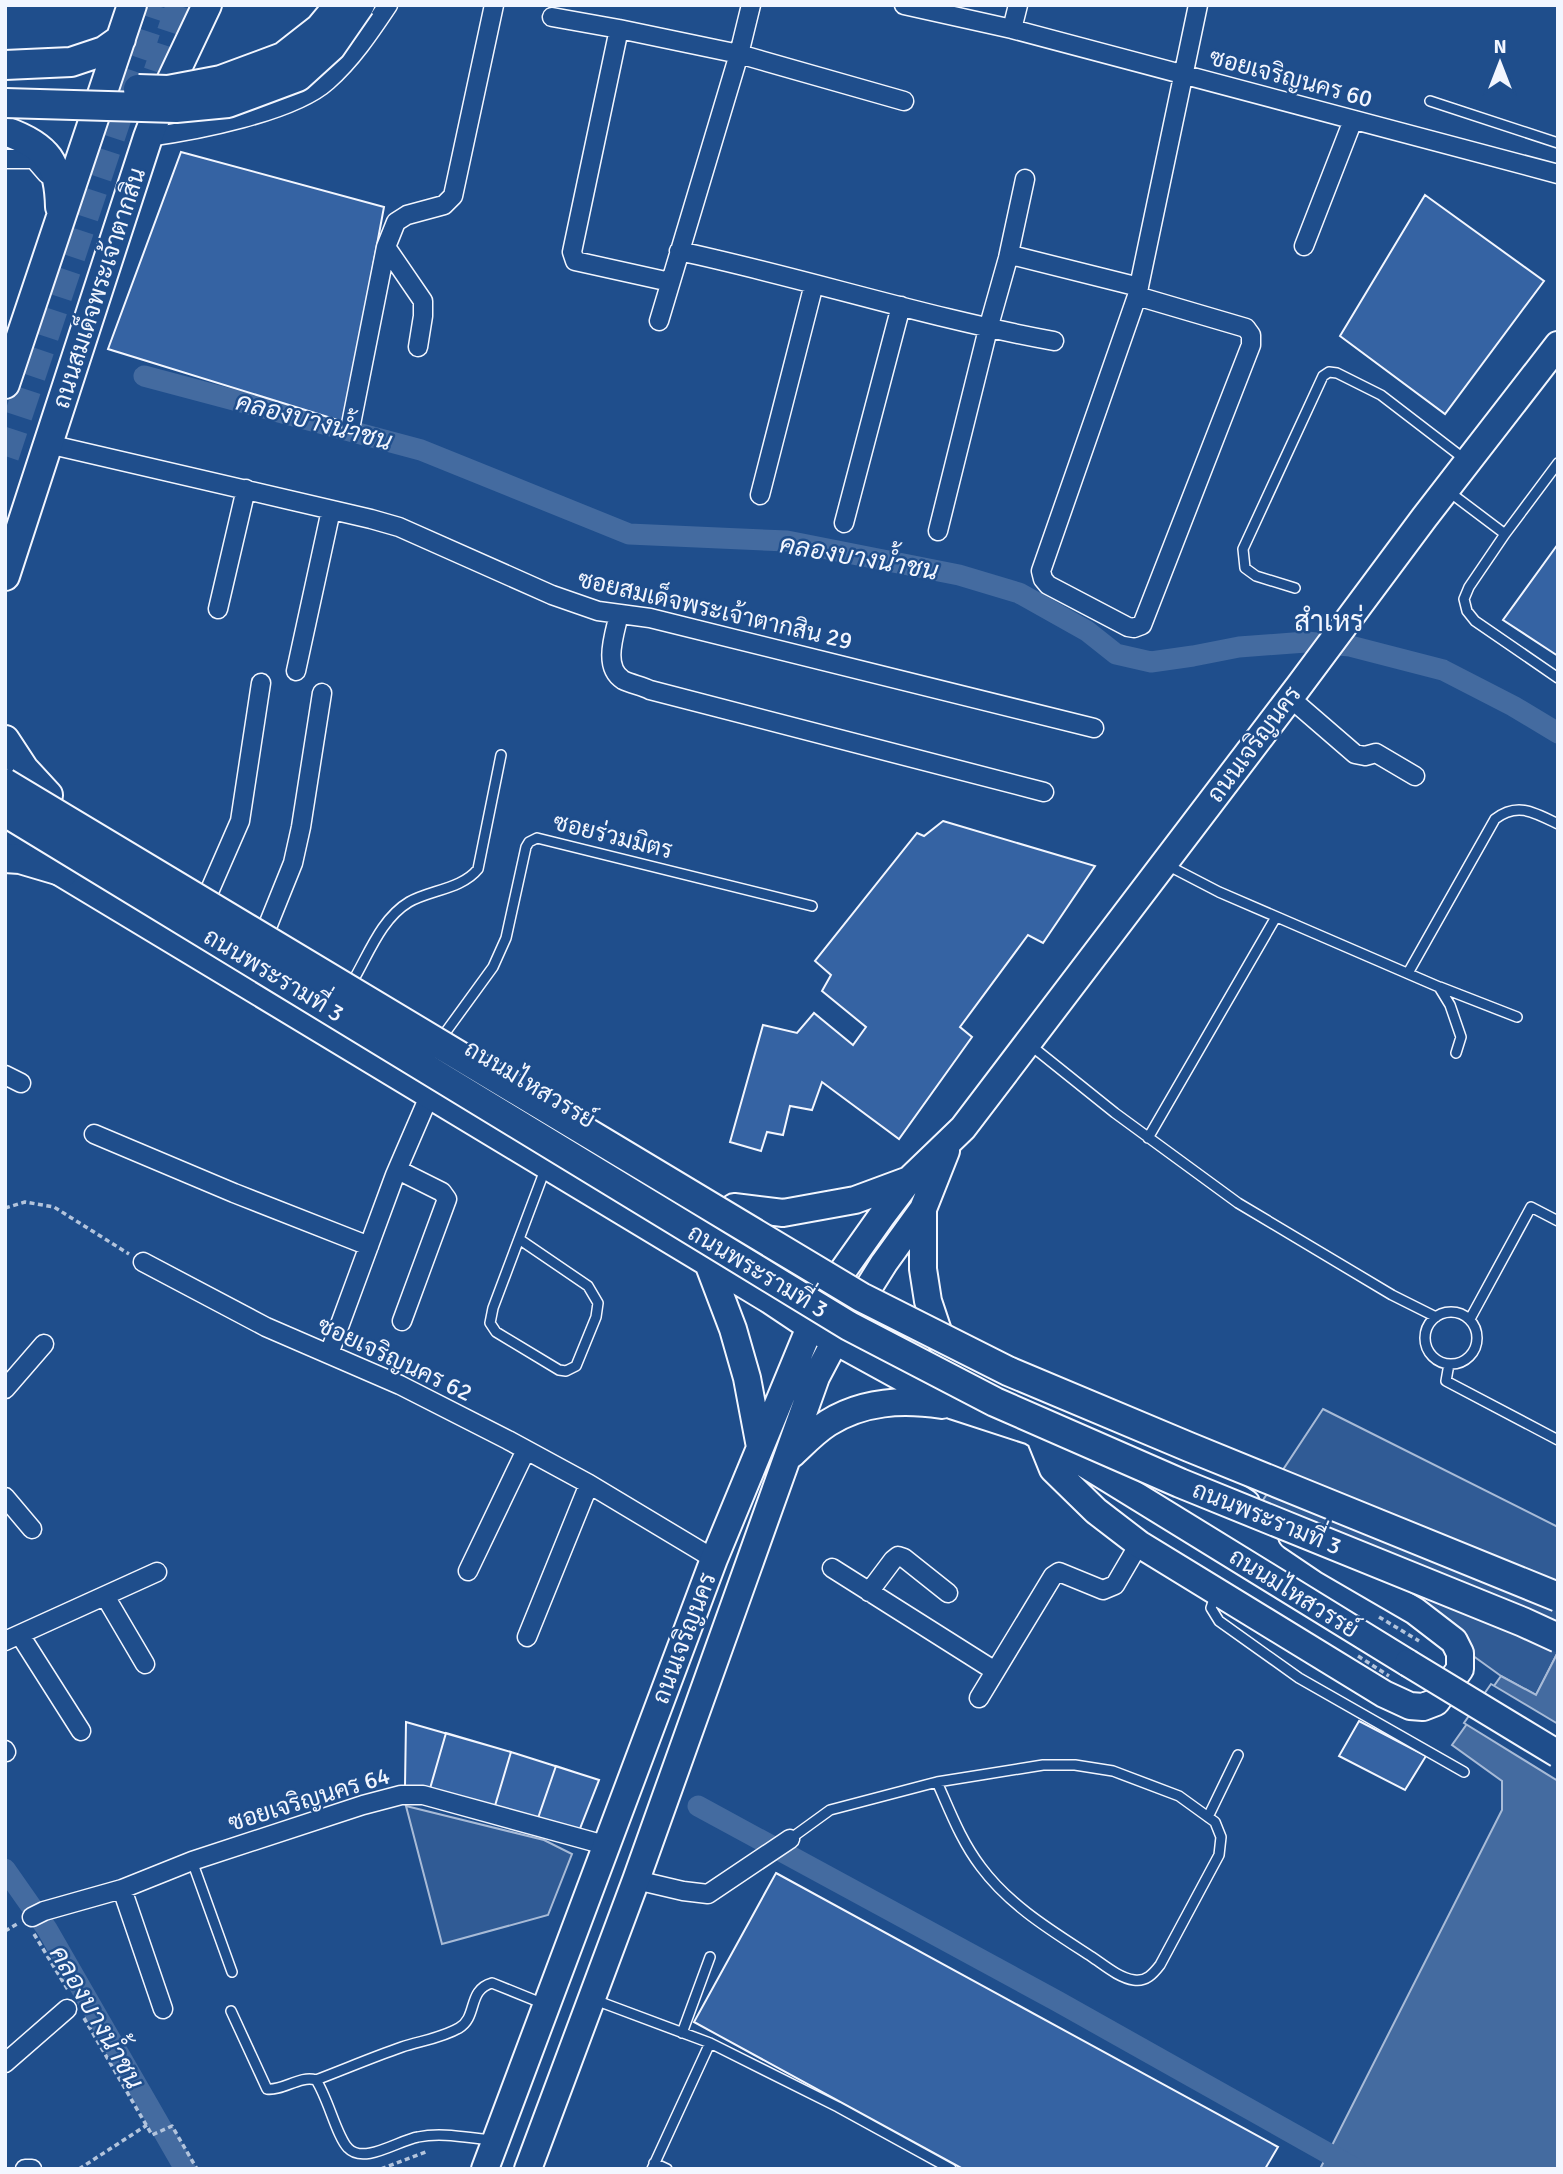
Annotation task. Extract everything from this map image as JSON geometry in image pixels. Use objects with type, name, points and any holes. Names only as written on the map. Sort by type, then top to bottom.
[{"type":"main road","points":[[5,384],[132,5]]},
{"type":"main road","name":"ถนนสมเด็จพระเจ้าตากสิน","points":[[5,576],[148,137],[163,97],[207,5]]},
{"type":"main road","points":[[5,86],[168,90],[222,79],[284,57],[320,28],[340,5]]},
{"type":"main road","points":[[5,103],[176,108],[228,103],[298,77],[331,47],[360,5]]},
{"type":"main road","points":[[5,65],[71,62],[104,51],[121,39]]},
{"type":"main road","points":[[5,131],[28,140],[45,151],[56,171],[60,217]]},
{"type":"main road","name":"ถนนเจริญนคร","points":[[485,2169],[714,1559],[810,1327],[842,1272],[909,1180],[963,1128],[1446,490],[1550,360]]},
{"type":"main road","points":[[5,740],[24,769],[48,795]]},
{"type":"main road","name":"ถนนมไหสวรรย์","points":[[5,769],[842,1272],[942,1343],[986,1381],[1036,1434]]},
{"type":"main road","name":"ถนนพระรามที่ 3","points":[[5,783],[861,1297],[1008,1371],[1558,1597]]},
{"type":"main road","name":"ถนนพระรามที่ 3","points":[[5,812],[849,1326],[995,1402],[1180,1483],[1558,1638]]},
{"type":"main road","name":"ถนนมไหสวรรย์","points":[[5,839],[64,872],[768,1298],[810,1327],[954,1406],[1036,1434],[1558,1754]]},
{"type":"main road","points":[[5,858],[20,859],[64,872]]},
{"type":"main road","name":"ถนนเจริญนคร","points":[[528,2169],[636,1880],[816,1377],[835,1341],[887,1259],[923,1209],[949,1142]]},
{"type":"main road","points":[[734,1207],[783,1213],[855,1200],[909,1180]]},
{"type":"main road","points":[[923,1209],[924,1278],[928,1301],[942,1343]]},
{"type":"main road","points":[[708,1263],[733,1329],[747,1378],[760,1447]]},
{"type":"main road","points":[[986,1381],[1124,1436],[1211,1479],[1328,1560],[1415,1611],[1454,1641],[1460,1653],[1460,1669],[1436,1702],[1423,1707],[1410,1706],[1384,1694],[1139,1544],[1069,1487],[1053,1469],[1036,1434]]},
{"type":"main road","points":[[788,1457],[826,1424],[854,1409],[881,1403],[914,1401],[954,1406]]},
{"type":"street","points":[[148,137],[181,133],[234,121],[295,101],[326,83],[365,39],[388,5]]},
{"type":"street","points":[[351,424],[386,247],[396,222],[407,215],[444,205],[453,196],[494,5]]},
{"type":"street","points":[[659,321],[739,54],[751,5]]},
{"type":"street","name":"ซอยเจริญนคร 60","points":[[904,5],[1012,29],[1558,174]]},
{"type":"street","points":[[1012,29],[1018,5]]},
{"type":"street","points":[[1008,258],[1015,256],[1138,291],[1246,328],[1251,335],[1251,345],[1142,625],[1134,628],[1048,585],[1041,571],[1138,291],[1198,5]]},
{"type":"street","points":[[552,17],[739,54],[904,101]]},
{"type":"street","points":[[619,29],[572,252],[575,261],[670,282]]},
{"type":"street","points":[[1304,246],[1353,120]]},
{"type":"street","points":[[5,159],[34,159],[59,187]]},
{"type":"street","points":[[938,531],[1008,258],[1025,179]]},
{"type":"street","points":[[386,247],[424,301],[418,346]]},
{"type":"street","points":[[679,251],[988,329],[1054,341]]},
{"type":"street","points":[[760,495],[814,284]]},
{"type":"street","points":[[844,523],[901,306]]},
{"type":"street","name":"ซอยสมเด็จพระเจ้าตากสิน 29","points":[[48,444],[399,527],[552,595],[598,611],[650,618],[1094,728]]},
{"type":"street","points":[[218,609],[246,489]]},
{"type":"street","points":[[296,671],[331,510]]},
{"type":"street","points":[[619,614],[611,656],[613,667],[621,679],[650,690],[1044,792]]},
{"type":"street","points":[[209,892],[240,821],[261,683]]},
{"type":"street","points":[[268,925],[293,863],[322,692]]},
{"type":"street","points":[[1294,692],[1355,754],[1365,756],[1377,753],[1415,776]]},
{"type":"street","points":[[329,1354],[398,1170],[430,1094]]},
{"type":"street","points":[[94,1134],[369,1246]]},
{"type":"street","points":[[398,1170],[442,1192],[447,1199],[402,1321]]},
{"type":"street","name":"ซอยเจริญนคร 62","points":[[142,1262],[266,1327],[400,1385],[526,1450],[589,1484],[714,1559]]},
{"type":"street","points":[[5,1389],[44,1344]]},
{"type":"street","points":[[468,1571],[526,1450]]},
{"type":"street","points":[[527,1637],[589,1484]]},
{"type":"street","points":[[5,1497],[32,1529]]},
{"type":"street","points":[[979,1698],[1054,1576],[1059,1572],[1103,1590],[1110,1588],[1115,1585],[1139,1544]]},
{"type":"street","points":[[869,1592],[898,1556],[948,1592]]},
{"type":"street","points":[[832,1567],[995,1671]]},
{"type":"street","points":[[81,1731],[13,1638],[157,1572]]},
{"type":"street","points":[[105,1596],[145,1664]]},
{"type":"street","name":"ซอยเจริญนคร 64","points":[[36,1919],[192,1861],[401,1795],[423,1795],[606,1845]]},
{"type":"street","points":[[636,1880],[708,1894],[789,1839]]},
{"type":"street","points":[[122,1889],[163,2009]]},
{"type":"street","points":[[5,2063],[74,2007]]},
{"type":"street","points":[[25,2169],[32,2169]]},
{"type":"lane","points":[[1430,101],[1558,143]]},
{"type":"lane","points":[[1295,588],[1256,576],[1245,568],[1243,549],[1323,376],[1329,372],[1337,373],[1381,395],[1468,462]]},
{"type":"lane","points":[[1558,463],[1505,534],[1469,587],[1464,599],[1475,621],[1558,678]]},
{"type":"lane","points":[[1446,490],[1505,534]]},
{"type":"lane","points":[[354,979],[384,926],[405,904],[471,877],[478,869],[501,755]]},
{"type":"lane","points":[[1408,972],[1494,819],[1505,811],[1517,808],[1558,824]]},
{"type":"lane","name":"ซอยร่วมมิตร","points":[[445,1033],[493,967],[506,938],[526,847],[537,838],[812,906]]},
{"type":"lane","points":[[1164,863],[1276,918],[1517,1017]]},
{"type":"lane","points":[[1148,1138],[1276,918]]},
{"type":"lane","points":[[1439,987],[1450,1005],[1461,1037],[1456,1053]]},
{"type":"lane","points":[[1028,1043],[1148,1138],[1238,1203],[1392,1295],[1436,1317]]},
{"type":"lane","points":[[519,1239],[588,1286],[598,1303],[596,1317],[576,1366],[566,1371],[558,1370],[496,1332],[490,1323],[493,1308],[519,1239],[547,1165]]},
{"type":"lane","points":[[1470,1319],[1531,1207],[1558,1221]]},
{"type":"lane","points":[[1453,1312],[1470,1319],[1477,1333],[1475,1349],[1464,1361],[1449,1364],[1440,1362],[1427,1349],[1426,1332],[1436,1317],[1453,1312]]},
{"type":"lane","points":[[1449,1364],[1446,1381],[1558,1440]]},
{"type":"lane","points":[[1217,1591],[1211,1608],[1219,1621],[1299,1678],[1464,1772]]},
{"type":"lane","points":[[1208,1817],[1238,1755]]},
{"type":"lane","points":[[789,1839],[830,1811],[937,1782],[1043,1765],[1075,1765],[1114,1771],[1179,1796],[1215,1822],[1222,1836],[1219,1855],[1160,1965],[1151,1976],[1133,1980],[1080,1950],[1003,1893],[965,1845],[937,1782]]},
{"type":"lane","points":[[192,1861],[232,1972]]},
{"type":"lane","points":[[682,2033],[710,1957]]},
{"type":"lane","points":[[231,2011],[267,2089],[273,2090],[308,2078],[316,2080],[457,2029],[467,2019],[481,1986],[492,1983],[547,2005]]},
{"type":"lane","points":[[590,1998],[710,2043],[838,2107],[951,2169]]},
{"type":"lane","points":[[667,2169],[653,2166],[710,2043]]},
{"type":"lane","points":[[316,2080],[324,2092],[345,2146],[353,2152],[364,2155],[419,2137],[495,2140]]},
{"type":"path","points":[[5,1208],[25,1202],[54,1207],[142,1262]]},
{"type":"path","points":[[36,1919],[74,2007],[152,2135],[172,2126],[197,2169]]},
{"type":"path","points":[[79,2169],[147,2125]]},
{"type":"path","points":[[381,2169],[432,2150]]},
{"type":"shaded area","points":[[1323,1409],[1558,1527],[1558,1652],[1536,1695],[1501,1676],[1261,1503]]},
{"type":"shaded area","points":[[1558,1652],[1558,2169],[1320,2169],[1502,1810],[1502,1781],[1452,1745],[1501,1676],[1536,1695]]},
{"type":"shaded area","points":[[406,1806],[544,1840],[572,1854],[548,1915],[442,1944]]},
{"type":"pier","points":[[1491,1684],[1558,1724],[1558,1781],[1464,1723]]},
{"type":"building","points":[[181,152],[384,207],[344,422],[108,349]]},
{"type":"building","points":[[1425,195],[1544,281],[1445,414],[1340,336]]},
{"type":"building","points":[[1558,544],[1558,656],[1503,620]]},
{"type":"building","points":[[943,821],[1095,866],[1043,943],[1028,935],[960,1027],[972,1037],[899,1139],[822,1082],[812,1110],[790,1106],[783,1135],[767,1132],[761,1151],[730,1142],[763,1025],[797,1033],[814,1013],[853,1045],[866,1027],[822,991],[831,975],[815,961],[917,833],[924,836]]},
{"type":"building","points":[[1359,1721],[1426,1756],[1405,1790],[1339,1756]]},
{"type":"building","points":[[406,1722],[599,1780],[579,1831],[405,1786]]},
{"type":"building","points":[[446,1733],[511,1752],[494,1809],[429,1792]]},
{"type":"building","points":[[556,1766],[599,1780],[579,1831],[537,1821]]},
{"type":"building","points":[[776,1873],[1278,2147],[1265,2169],[963,2169],[694,2022]]},
{"type":"waterway","name":"คลองบางน้ำชน","points":[[144,376],[421,450],[629,534],[787,541],[959,575],[1019,593],[1087,631],[1116,654],[1151,662],[1239,647],[1306,642],[1350,646],[1443,670],[1558,733]]},
{"type":"waterway","points":[[698,1806],[1057,2001],[1356,2169]]},
{"type":"waterway","name":"คลองบางน้ำชน","points":[[5,1869],[47,1929],[185,2169]]},
{"type":"tunnel","points":[[5,456],[155,5]]},
{"type":"tunnel","points":[[144,112],[180,5]]},
{"type":"district","name":"สำเหร่","points":[[1329,621]]}]
